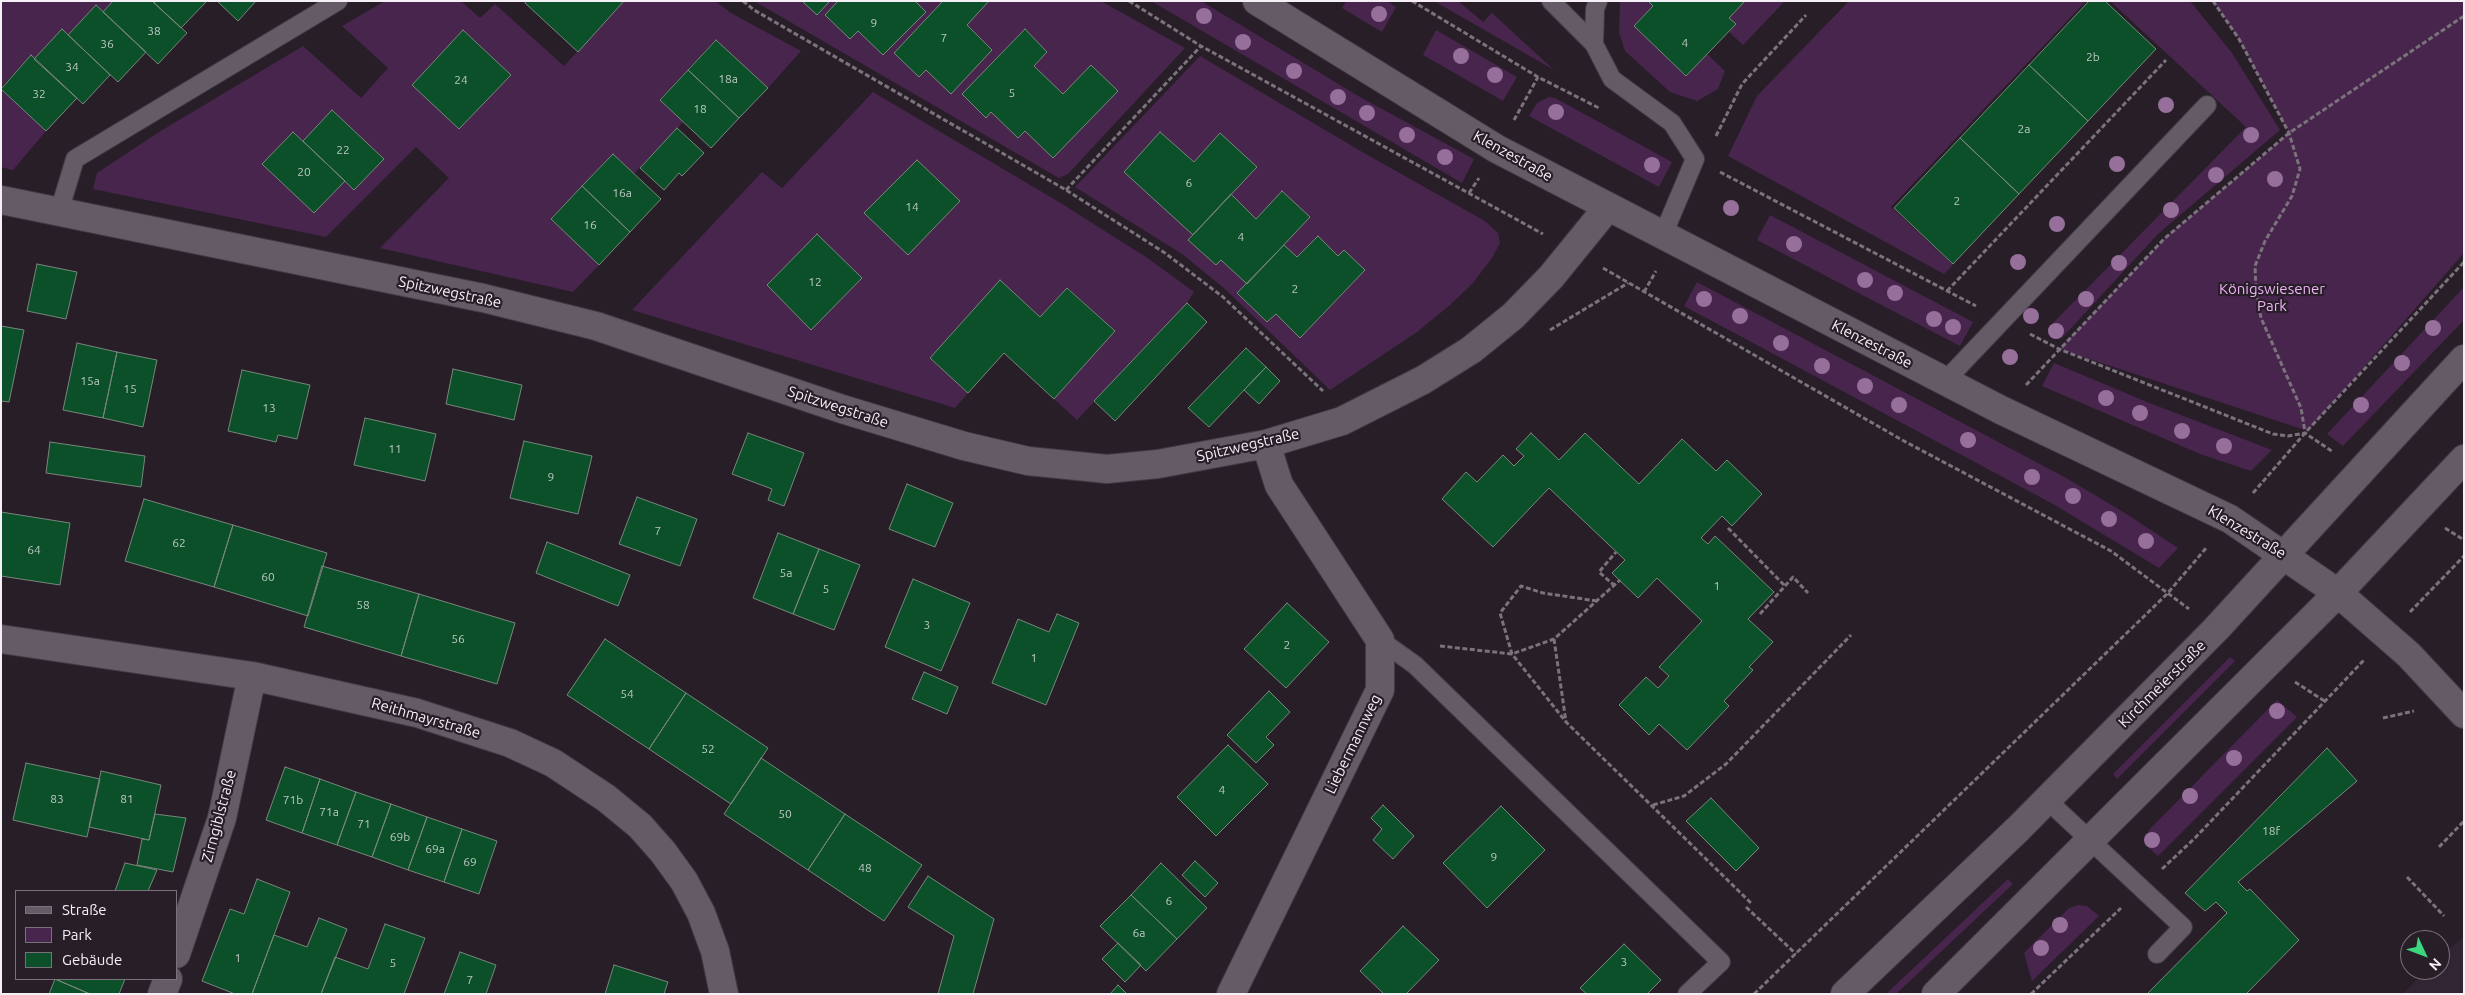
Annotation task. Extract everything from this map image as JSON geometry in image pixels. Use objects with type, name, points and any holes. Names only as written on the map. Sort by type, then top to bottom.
[{"type":"street","name":"Klenzestraße","points":[[1257,1],[1497,149],[2001,410],[2230,519],[2338,593],[2387,635],[2464,714]]},
{"type":"street","name":"Spitzwegstraße","points":[[1,200],[483,298],[596,326],[842,409],[964,446],[1028,461],[1107,469],[1158,464],[1266,444],[1342,421],[1431,375],[1471,350],[1513,316],[1573,251],[1608,207]]},
{"type":"street","name":"Kirchmeierstraße","points":[[1846,994],[2047,800],[2216,629],[2464,359]]},
{"type":"street","points":[[1266,444],[1279,485],[1380,640]]},
{"type":"street","points":[[1936,994],[2338,593],[2464,458]]},
{"type":"street","name":"Reithmayrstraße","points":[[1,638],[252,676],[417,713],[510,743],[552,763],[580,780],[640,826],[663,852],[684,881],[701,913],[715,950],[724,994]]},
{"type":"street","name":"Liebermannweg","points":[[1231,994],[1380,690],[1380,640]]},
{"type":"street","name":"Zirngiblstraße","points":[[178,948],[222,818],[252,676]]},
{"type":"street","points":[[162,994],[168,980]]},
{"type":"lane","points":[[59,212],[75,159],[338,1]]},
{"type":"lane","points":[[1551,1],[1594,44],[1612,79],[1672,124],[1699,161],[1663,235]]},
{"type":"lane","points":[[1594,44],[1595,9],[1598,1]]},
{"type":"lane","points":[[1945,381],[2207,105]]},
{"type":"lane","points":[[1380,640],[1415,665],[1721,962],[1687,994]]},
{"type":"lane","points":[[2047,800],[2183,927],[2157,954]]},
{"type":"path","points":[[743,1],[754,10],[1066,190],[1164,253],[1224,297],[1328,396]]},
{"type":"path","points":[[1129,1],[1201,46],[1573,251],[1902,440],[2111,551],[2167,594]]},
{"type":"path","points":[[1412,1],[1538,76],[1600,109]]},
{"type":"path","points":[[2213,1],[2239,39],[2289,133],[2300,169],[2292,196],[2265,241],[2256,266],[2256,291],[2261,318],[2301,408],[2305,433]]},
{"type":"path","points":[[1806,15],[1742,84],[1699,161],[2059,349],[2273,434],[2288,436],[2305,433]]},
{"type":"path","points":[[2001,410],[2164,238],[2289,133],[2464,16]]},
{"type":"path","points":[[1066,190],[1201,46]]},
{"type":"path","points":[[1947,291],[2166,60]]},
{"type":"path","points":[[1754,994],[2167,594],[2305,433],[2464,262]]},
{"type":"path","points":[[1728,528],[1785,586]]},
{"type":"path","points":[[1615,586],[1599,572],[1616,552]]},
{"type":"path","points":[[2031,994],[2195,838],[2464,556]]},
{"type":"path","points":[[1760,614],[1793,577],[1808,593]]},
{"type":"path","points":[[1432,646],[1512,654],[1554,639],[1620,580]]},
{"type":"path","points":[[1597,601],[1543,593],[1521,586],[1500,613],[1512,654],[1566,722],[1751,903]]},
{"type":"path","points":[[1652,806],[1684,796],[1726,764],[1851,635]]},
{"type":"path","points":[[1554,639],[1566,722]]},
{"type":"path","points":[[2439,847],[2464,821]]},
{"type":"path","points":[[2408,876],[2444,916]]},
{"type":"path","points":[[1746,907],[1796,954]]},
{"type":"shaded area","points":[[2464,936],[2464,994],[2402,994],[2417,980],[2450,980],[2450,949]]},
{"type":"green space","points":[[1,1],[113,1],[103,12],[95,6],[68,35],[34,59],[31,55],[1,87]]},
{"type":"green space","points":[[385,1],[461,1],[480,18],[495,4],[564,66],[624,1],[715,1],[731,13],[801,51],[768,88],[715,40],[660,99],[683,122],[634,174],[613,154],[551,218],[599,265],[573,292],[380,248],[449,178],[416,147],[326,237],[93,189],[97,173],[159,132],[303,46],[361,98],[388,68],[342,26]]},
{"type":"green space","points":[[754,1],[1101,1],[1185,48],[1068,174],[1059,178]]},
{"type":"green space","points":[[1151,1],[1201,1],[1360,97],[1474,159],[1462,183]]},
{"type":"green space","points":[[1346,1],[1387,1],[1396,7],[1382,32],[1342,8]]},
{"type":"green space","points":[[1434,1],[1458,1],[1483,22],[1492,13],[1554,70]]},
{"type":"green space","points":[[1620,1],[1648,1],[1653,6],[1634,26],[1686,76],[1707,54],[1725,71],[1718,89],[1697,101],[1670,92],[1625,51],[1619,32]]},
{"type":"green space","points":[[1745,1],[1785,1],[1743,45],[1729,32],[1736,24],[1729,18]]},
{"type":"green space","points":[[1849,1],[2086,1],[1891,207],[1953,265],[1944,274],[1728,156],[1757,96]]},
{"type":"green space","points":[[2110,1],[2190,1],[2232,53],[2280,130],[2158,234],[2062,338],[2047,329],[2246,127]]},
{"type":"green space","name":"Königswiesener Park","points":[[2213,1],[2464,1],[2464,253],[2308,431],[2059,349],[2164,239],[2289,133],[2239,39]]},
{"type":"green space","points":[[1436,30],[1517,77],[1503,101],[1423,55]]},
{"type":"green space","points":[[1200,56],[1364,153],[1485,221],[1498,233],[1500,243],[1492,258],[1472,284],[1449,306],[1417,332],[1330,390],[1225,289],[1182,254],[1075,187]]},
{"type":"green space","points":[[1,89],[46,131],[13,170],[1,167]]},
{"type":"green space","points":[[873,92],[1059,202],[1149,259],[1194,292],[1187,303],[1077,420],[1054,399],[1115,331],[1068,288],[1040,317],[1000,281],[930,358],[968,393],[955,408],[632,310],[762,172],[782,188]]},
{"type":"green space","points":[[1549,97],[1555,98],[1672,162],[1659,187],[1529,116],[1537,103]]},
{"type":"green space","points":[[1770,215],[1973,322],[1960,346],[1757,240]]},
{"type":"green space","points":[[1697,282],[2068,479],[2178,548],[2159,568],[2053,504],[1684,306]]},
{"type":"green space","points":[[2464,287],[2464,320],[2343,446],[2327,434]]},
{"type":"green space","points":[[2054,363],[2147,402],[2272,450],[2251,471],[2200,454],[2042,386]]},
{"type":"green space","points":[[2230,657],[2235,661],[2117,779],[2113,774]]},
{"type":"green space","points":[[2277,700],[2297,717],[2158,856],[2149,848],[2147,838],[2149,830]]},
{"type":"green space","points":[[2008,879],[2013,884],[1896,994],[1886,994]]},
{"type":"green space","points":[[2078,905],[2087,906],[2099,916],[2032,981],[2024,953],[2069,908]]},
{"type":"building","points":[[113,1],[152,1],[187,33],[158,64],[103,12]]},
{"type":"building","points":[[156,1],[207,1],[181,28],[154,3]]},
{"type":"building","points":[[217,1],[256,1],[238,21]]},
{"type":"building","points":[[526,1],[624,1],[578,52],[525,3]]},
{"type":"building","points":[[802,1],[830,1],[817,15]]},
{"type":"building","points":[[838,1],[915,1],[926,12],[883,55],[858,31],[850,39],[825,15]]},
{"type":"building","points":[[943,1],[989,1],[967,25],[992,50],[951,94],[926,70],[919,77],[894,53]]},
{"type":"building","points":[[1648,1],[1745,1],[1729,18],[1736,24],[1686,76],[1634,26],[1653,6]]},
{"type":"building","points":[[2089,1],[2105,1],[2156,49],[2088,121],[2029,65]]},
{"type":"building","points":[[96,5],[146,52],[118,82],[68,35]]},
{"type":"building","points":[[62,29],[110,75],[83,104],[34,59]]},
{"type":"building","points":[[1025,29],[1047,52],[1034,66],[1063,94],[1091,65],[1118,91],[1053,158],[1025,131],[1018,138],[991,112],[986,118],[962,94]]},
{"type":"building","points":[[463,30],[511,75],[459,129],[412,85]]},
{"type":"building","points":[[716,40],[768,88],[739,118],[688,70]]},
{"type":"building","points":[[31,55],[77,98],[46,131],[1,89]]},
{"type":"building","points":[[2029,65],[2088,121],[2019,194],[1960,138]]},
{"type":"building","points":[[688,70],[739,118],[711,148],[660,100]]},
{"type":"building","points":[[332,110],[384,159],[354,190],[303,141]]},
{"type":"building","points":[[677,128],[704,153],[682,176],[679,173],[664,190],[640,168]]},
{"type":"building","points":[[293,132],[345,181],[314,213],[262,164]]},
{"type":"building","points":[[1160,132],[1194,162],[1220,133],[1257,167],[1193,235],[1124,172]]},
{"type":"building","points":[[1960,138],[2019,194],[1953,264],[1894,208]]},
{"type":"building","points":[[613,154],[661,199],[630,232],[582,186]]},
{"type":"building","points":[[917,160],[960,201],[908,255],[864,213]]},
{"type":"building","points":[[582,186],[630,232],[599,265],[551,219]]},
{"type":"building","points":[[1282,191],[1310,217],[1247,284],[1221,260],[1216,265],[1188,240],[1231,194],[1256,219]]},
{"type":"building","points":[[817,234],[862,278],[811,330],[767,285]]},
{"type":"building","points":[[1318,236],[1338,256],[1344,250],[1365,270],[1300,338],[1276,314],[1267,322],[1237,293],[1284,245],[1297,257]]},
{"type":"building","points":[[37,264],[77,272],[66,319],[27,311]]},
{"type":"building","points":[[1000,280],[1040,317],[1067,288],[1115,331],[1054,399],[1004,353],[968,393],[930,358]]},
{"type":"building","points":[[1187,303],[1207,322],[1115,421],[1094,401]]},
{"type":"building","points":[[1,326],[24,330],[9,402],[1,401]]},
{"type":"building","points":[[77,343],[117,352],[103,418],[63,410]]},
{"type":"building","points":[[1246,348],[1266,367],[1209,427],[1188,408]]},
{"type":"building","points":[[117,352],[157,360],[143,427],[103,418]]},
{"type":"building","points":[[1266,367],[1280,381],[1259,404],[1244,390]]},
{"type":"building","points":[[453,369],[522,385],[514,420],[446,404]]},
{"type":"building","points":[[242,370],[310,385],[297,439],[278,435],[276,442],[228,431]]},
{"type":"building","points":[[365,418],[436,434],[425,481],[354,465]]},
{"type":"building","points":[[748,433],[804,453],[784,506],[768,500],[772,489],[732,474]]},
{"type":"building","points":[[1531,433],[1559,460],[1585,433],[1639,484],[1682,439],[1716,471],[1727,460],[1762,494],[1732,526],[1722,516],[1701,538],[1708,544],[1715,536],[1774,592],[1748,619],[1773,642],[1749,667],[1753,670],[1724,701],[1729,706],[1687,750],[1659,724],[1649,735],[1619,705],[1646,677],[1658,688],[1669,676],[1659,667],[1702,621],[1657,578],[1638,598],[1612,573],[1625,560],[1549,488],[1493,547],[1442,499],[1466,472],[1477,482],[1503,455],[1514,466],[1524,456],[1516,449]]},
{"type":"building","points":[[524,441],[592,456],[578,514],[510,498]]},
{"type":"building","points":[[50,442],[145,456],[141,487],[46,473]]},
{"type":"building","points":[[907,484],[953,503],[935,547],[889,529]]},
{"type":"building","points":[[637,497],[697,519],[680,566],[619,544]]},
{"type":"building","points":[[144,499],[233,525],[214,587],[125,561]]},
{"type":"building","points":[[1,512],[70,523],[60,585],[1,576]]},
{"type":"building","points":[[233,525],[327,553],[308,616],[214,587]]},
{"type":"building","points":[[778,533],[819,549],[793,614],[753,598]]},
{"type":"building","points":[[547,542],[630,575],[618,606],[536,573]]},
{"type":"building","points":[[819,549],[860,565],[834,630],[793,614]]},
{"type":"building","points":[[322,566],[419,594],[401,656],[304,627]]},
{"type":"building","points":[[913,579],[970,603],[941,671],[885,647]]},
{"type":"building","points":[[419,594],[515,623],[497,684],[401,656]]},
{"type":"building","points":[[1287,603],[1329,642],[1286,688],[1244,649]]},
{"type":"building","points":[[1057,614],[1079,623],[1046,705],[992,683],[1018,619],[1049,632]]},
{"type":"building","points":[[605,639],[686,693],[649,749],[567,695]]},
{"type":"building","points":[[924,672],[958,687],[947,714],[912,699]]},
{"type":"building","points":[[1269,691],[1290,712],[1266,737],[1274,745],[1256,763],[1227,735]]},
{"type":"building","points":[[686,693],[768,748],[731,804],[649,749]]},
{"type":"building","points":[[1228,745],[1268,784],[1216,836],[1177,797]]},
{"type":"building","points":[[2327,748],[2357,781],[2238,882],[2247,891],[2250,889],[2299,940],[2246,994],[2147,994],[2227,913],[2216,902],[2205,911],[2185,893]]},
{"type":"building","points":[[761,758],[845,814],[808,870],[724,814]]},
{"type":"building","points":[[26,763],[100,779],[87,837],[13,820]]},
{"type":"building","points":[[285,767],[320,779],[302,833],[266,820]]},
{"type":"building","points":[[101,771],[161,785],[149,840],[89,827]]},
{"type":"building","points":[[320,779],[356,792],[337,845],[302,833]]},
{"type":"building","points":[[356,792],[391,804],[372,857],[337,845]]},
{"type":"building","points":[[1711,798],[1759,848],[1736,871],[1686,821]]},
{"type":"building","points":[[391,804],[427,817],[408,870],[372,857]]},
{"type":"building","points":[[1383,805],[1414,836],[1393,859],[1373,840],[1382,829],[1371,818]]},
{"type":"building","points":[[1501,806],[1545,850],[1487,908],[1443,863]]},
{"type":"building","points":[[155,814],[186,818],[173,872],[137,865],[142,839],[149,840]]},
{"type":"building","points":[[845,814],[922,865],[884,921],[808,870]]},
{"type":"building","points":[[427,817],[462,829],[444,882],[408,870]]},
{"type":"building","points":[[462,829],[497,841],[479,894],[444,882]]},
{"type":"building","points":[[1195,861],[1218,883],[1205,897],[1182,875]]},
{"type":"building","points":[[125,863],[157,870],[148,890],[115,890]]},
{"type":"building","points":[[1161,863],[1207,908],[1177,939],[1131,895]]},
{"type":"building","points":[[928,876],[994,919],[973,994],[938,994],[954,936],[908,907]]},
{"type":"building","points":[[257,879],[290,892],[252,994],[235,994],[202,981],[230,909],[244,914]]},
{"type":"building","points":[[1131,895],[1177,939],[1146,971],[1100,926]]},
{"type":"building","points":[[319,918],[347,929],[321,994],[252,994],[274,935],[307,947]]},
{"type":"building","points":[[385,924],[425,938],[404,994],[321,994],[335,957],[368,969]]},
{"type":"building","points":[[1403,926],[1439,960],[1406,994],[1384,994],[1360,971]]},
{"type":"building","points":[[1118,943],[1141,965],[1125,982],[1102,959]]},
{"type":"building","points":[[1624,944],[1661,980],[1647,994],[1587,994],[1580,988]]},
{"type":"building","points":[[460,952],[496,965],[486,994],[444,994]]},
{"type":"building","points":[[614,965],[668,982],[664,994],[605,994]]},
{"type":"building","points":[[55,980],[57,980],[90,994],[49,994]]},
{"type":"building","points":[[57,980],[125,980],[119,994],[90,994]]},
{"type":"building","points":[[1118,985],[1127,994],[1110,994]]}]
